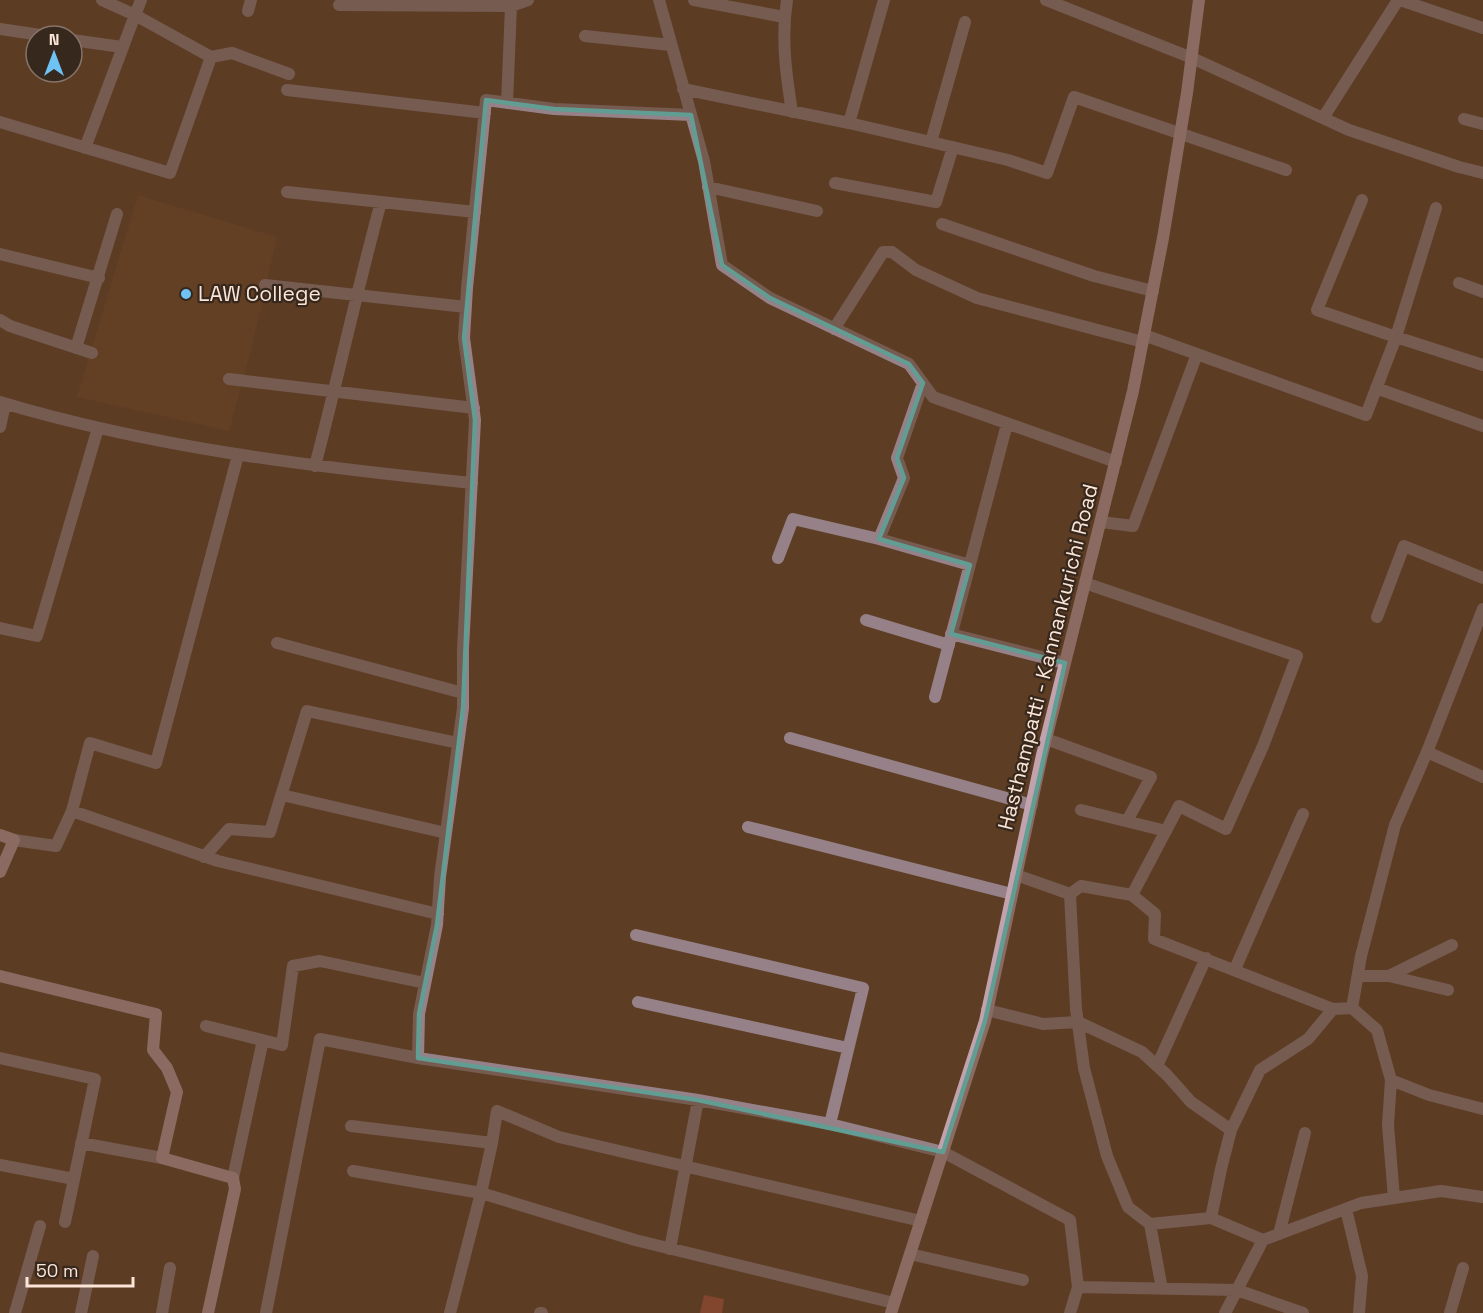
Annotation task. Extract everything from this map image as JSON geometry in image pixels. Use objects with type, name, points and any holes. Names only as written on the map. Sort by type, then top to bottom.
[{"type":"main road","name":"Hasthampatti - Kannankurichi Road","points":[[893,1308],[987,1010],[1046,739],[1133,391],[1180,134],[1199,0]]},
{"type":"main road","points":[[0,835],[14,840],[0,872]]},
{"type":"main road","points":[[0,976],[156,1014],[153,1050],[167,1068],[177,1092],[162,1158],[233,1178],[235,1189],[208,1313]]},
{"type":"street","points":[[102,0],[135,15],[211,57],[232,53],[289,74]]},
{"type":"street","points":[[85,148],[141,0]]},
{"type":"street","points":[[490,0],[511,6]]},
{"type":"street","points":[[339,5],[511,6],[528,0]]},
{"type":"street","points":[[659,0],[704,161],[722,265],[770,298],[909,364],[933,397],[1116,462]]},
{"type":"street","points":[[694,0],[784,17]]},
{"type":"street","points":[[787,0],[784,17],[784,65],[792,112]]},
{"type":"street","points":[[849,123],[884,0]]},
{"type":"street","points":[[1046,0],[1191,58],[1349,130],[1483,173]]},
{"type":"street","points":[[1323,118],[1399,0],[1483,28]]},
{"type":"street","points":[[507,103],[511,6]]},
{"type":"street","points":[[931,142],[965,22]]},
{"type":"street","points":[[0,29],[24,33]]},
{"type":"street","points":[[585,36],[671,45]]},
{"type":"street","points":[[84,42],[122,47]]},
{"type":"street","points":[[0,122],[170,173],[211,57]]},
{"type":"street","points":[[684,89],[953,147],[1008,160],[1047,173],[1074,97],[1286,170]]},
{"type":"street","points":[[287,90],[485,113]]},
{"type":"street","points":[[418,1058],[419,1014],[438,914],[440,877],[463,693],[463,650],[475,420],[464,338],[486,100],[554,109],[691,115]]},
{"type":"street","points":[[1464,119],[1483,124]]},
{"type":"street","points":[[835,183],[936,202],[953,147]]},
{"type":"street","points":[[708,187],[817,212]]},
{"type":"street","points":[[287,192],[475,212]]},
{"type":"street","points":[[1362,200],[1317,310],[1483,365]]},
{"type":"street","points":[[315,466],[381,202]]},
{"type":"street","points":[[834,329],[883,252],[892,252],[916,270],[977,298],[1144,338],[1197,354],[1366,415],[1396,337],[1436,208]]},
{"type":"street","points":[[76,348],[117,214]]},
{"type":"street","points":[[942,224],[1094,276],[1153,291]]},
{"type":"street","points":[[0,254],[99,278]]},
{"type":"street","points":[[1459,283],[1483,292]]},
{"type":"street","points":[[265,285],[466,307]]},
{"type":"street","points":[[0,320],[10,326],[92,353]]},
{"type":"street","points":[[1101,522],[1133,526],[1197,354]]},
{"type":"street","points":[[229,379],[474,408]]},
{"type":"street","points":[[879,539],[904,478],[897,458],[923,383]]},
{"type":"street","points":[[1376,388],[1483,426]]},
{"type":"street","points":[[0,427],[2,403],[169,444],[315,466],[472,483]]},
{"type":"street","points":[[935,697],[1007,424]]},
{"type":"street","points":[[0,628],[37,636],[98,428]]},
{"type":"street","points":[[14,840],[56,846],[72,811],[90,743],[156,763],[238,455]]},
{"type":"street","points":[[778,558],[793,519],[879,539],[970,565]]},
{"type":"street","points":[[1377,617],[1404,546],[1483,578]]},
{"type":"street","points":[[1085,583],[1297,656],[1263,746],[1226,829],[1179,806],[1132,895]]},
{"type":"street","points":[[1353,1008],[1361,956],[1395,825],[1427,752],[1483,609]]},
{"type":"street","points":[[866,620],[1065,663]]},
{"type":"street","points":[[277,643],[463,693]]},
{"type":"street","points":[[1470,644],[1483,650]]},
{"type":"street","points":[[204,856],[229,829],[270,832],[307,711],[458,743]]},
{"type":"street","points":[[790,738],[1032,805]]},
{"type":"street","points":[[1046,739],[1151,777],[1127,821]]},
{"type":"street","points":[[1427,752],[1483,777]]},
{"type":"street","points":[[282,795],[446,833]]},
{"type":"street","points":[[1081,810],[1166,831]]},
{"type":"street","points":[[72,811],[218,861],[438,914]]},
{"type":"street","points":[[1235,969],[1303,814]]},
{"type":"street","points":[[748,827],[1012,894]]},
{"type":"street","points":[[1017,875],[1070,894]]},
{"type":"street","points":[[1070,894],[1081,886],[1132,895],[1155,914],[1154,939],[1333,1009],[1353,1008],[1377,1030],[1391,1080],[1388,1125],[1394,1198]]},
{"type":"street","points":[[1070,894],[1078,1022],[1084,1068],[1107,1156],[1128,1207],[1150,1224],[1162,1289]]},
{"type":"street","points":[[636,935],[863,988],[830,1124]]},
{"type":"street","points":[[1389,976],[1452,945]]},
{"type":"street","points":[[1157,1066],[1206,958]]},
{"type":"street","points":[[206,1026],[282,1045],[293,966],[320,961],[425,983]]},
{"type":"street","points":[[1358,976],[1389,976],[1448,990]]},
{"type":"street","points":[[638,1002],[848,1048]]},
{"type":"street","points":[[1211,1218],[1231,1130],[1260,1070],[1308,1039],[1333,1009]]},
{"type":"street","points":[[987,1010],[1042,1024],[1078,1022],[1142,1052],[1191,1102],[1231,1130]]},
{"type":"street","points":[[267,1313],[320,1039],[418,1058],[699,1100],[830,1124],[943,1152],[1070,1220],[1078,1287],[1070,1313]]},
{"type":"street","points":[[233,1178],[263,1040]]},
{"type":"street","points":[[0,1058],[95,1079],[65,1222]]},
{"type":"street","points":[[1391,1080],[1429,1095],[1483,1109]]},
{"type":"street","points":[[670,1249],[699,1100]]},
{"type":"street","points":[[450,1313],[481,1194],[497,1111],[559,1137],[921,1221]]},
{"type":"street","points":[[351,1126],[492,1143]]},
{"type":"street","points":[[1279,1234],[1305,1133]]},
{"type":"street","points":[[81,1143],[162,1158]]},
{"type":"street","points":[[0,1165],[74,1179]]},
{"type":"street","points":[[354,1172],[481,1194],[635,1240],[893,1308]]},
{"type":"street","points":[[1226,1313],[1263,1240],[1362,1203],[1441,1191],[1483,1197]]},
{"type":"street","points":[[1347,1209],[1362,1276],[1359,1313]]},
{"type":"street","points":[[1150,1224],[1211,1218],[1263,1240]]},
{"type":"street","points":[[15,1313],[40,1226]]},
{"type":"street","points":[[910,1254],[1023,1280]]},
{"type":"street","points":[[81,1313],[93,1256]]},
{"type":"street","points":[[162,1313],[170,1268]]},
{"type":"street","points":[[1450,1313],[1463,1268]]},
{"type":"street","points":[[1078,1287],[1237,1290],[1303,1313]]},
{"type":"highlighted area","points":[[486,100],[554,109],[691,115],[722,265],[770,298],[909,364],[923,383],[897,458],[904,478],[879,539],[970,565],[951,634],[1065,663],[985,1021],[943,1152],[698,1100],[418,1058],[419,1014],[437,925],[463,708],[475,420],[464,338]]},
{"type":"shaded area","name":"LAW College","points":[[138,195],[277,237],[251,350],[229,431],[77,397]]},
{"type":"building","points":[[704,1295],[724,1299],[722,1313],[700,1313]]},
{"type":"place","name":"LAW College","points":[[186,294]]}]
